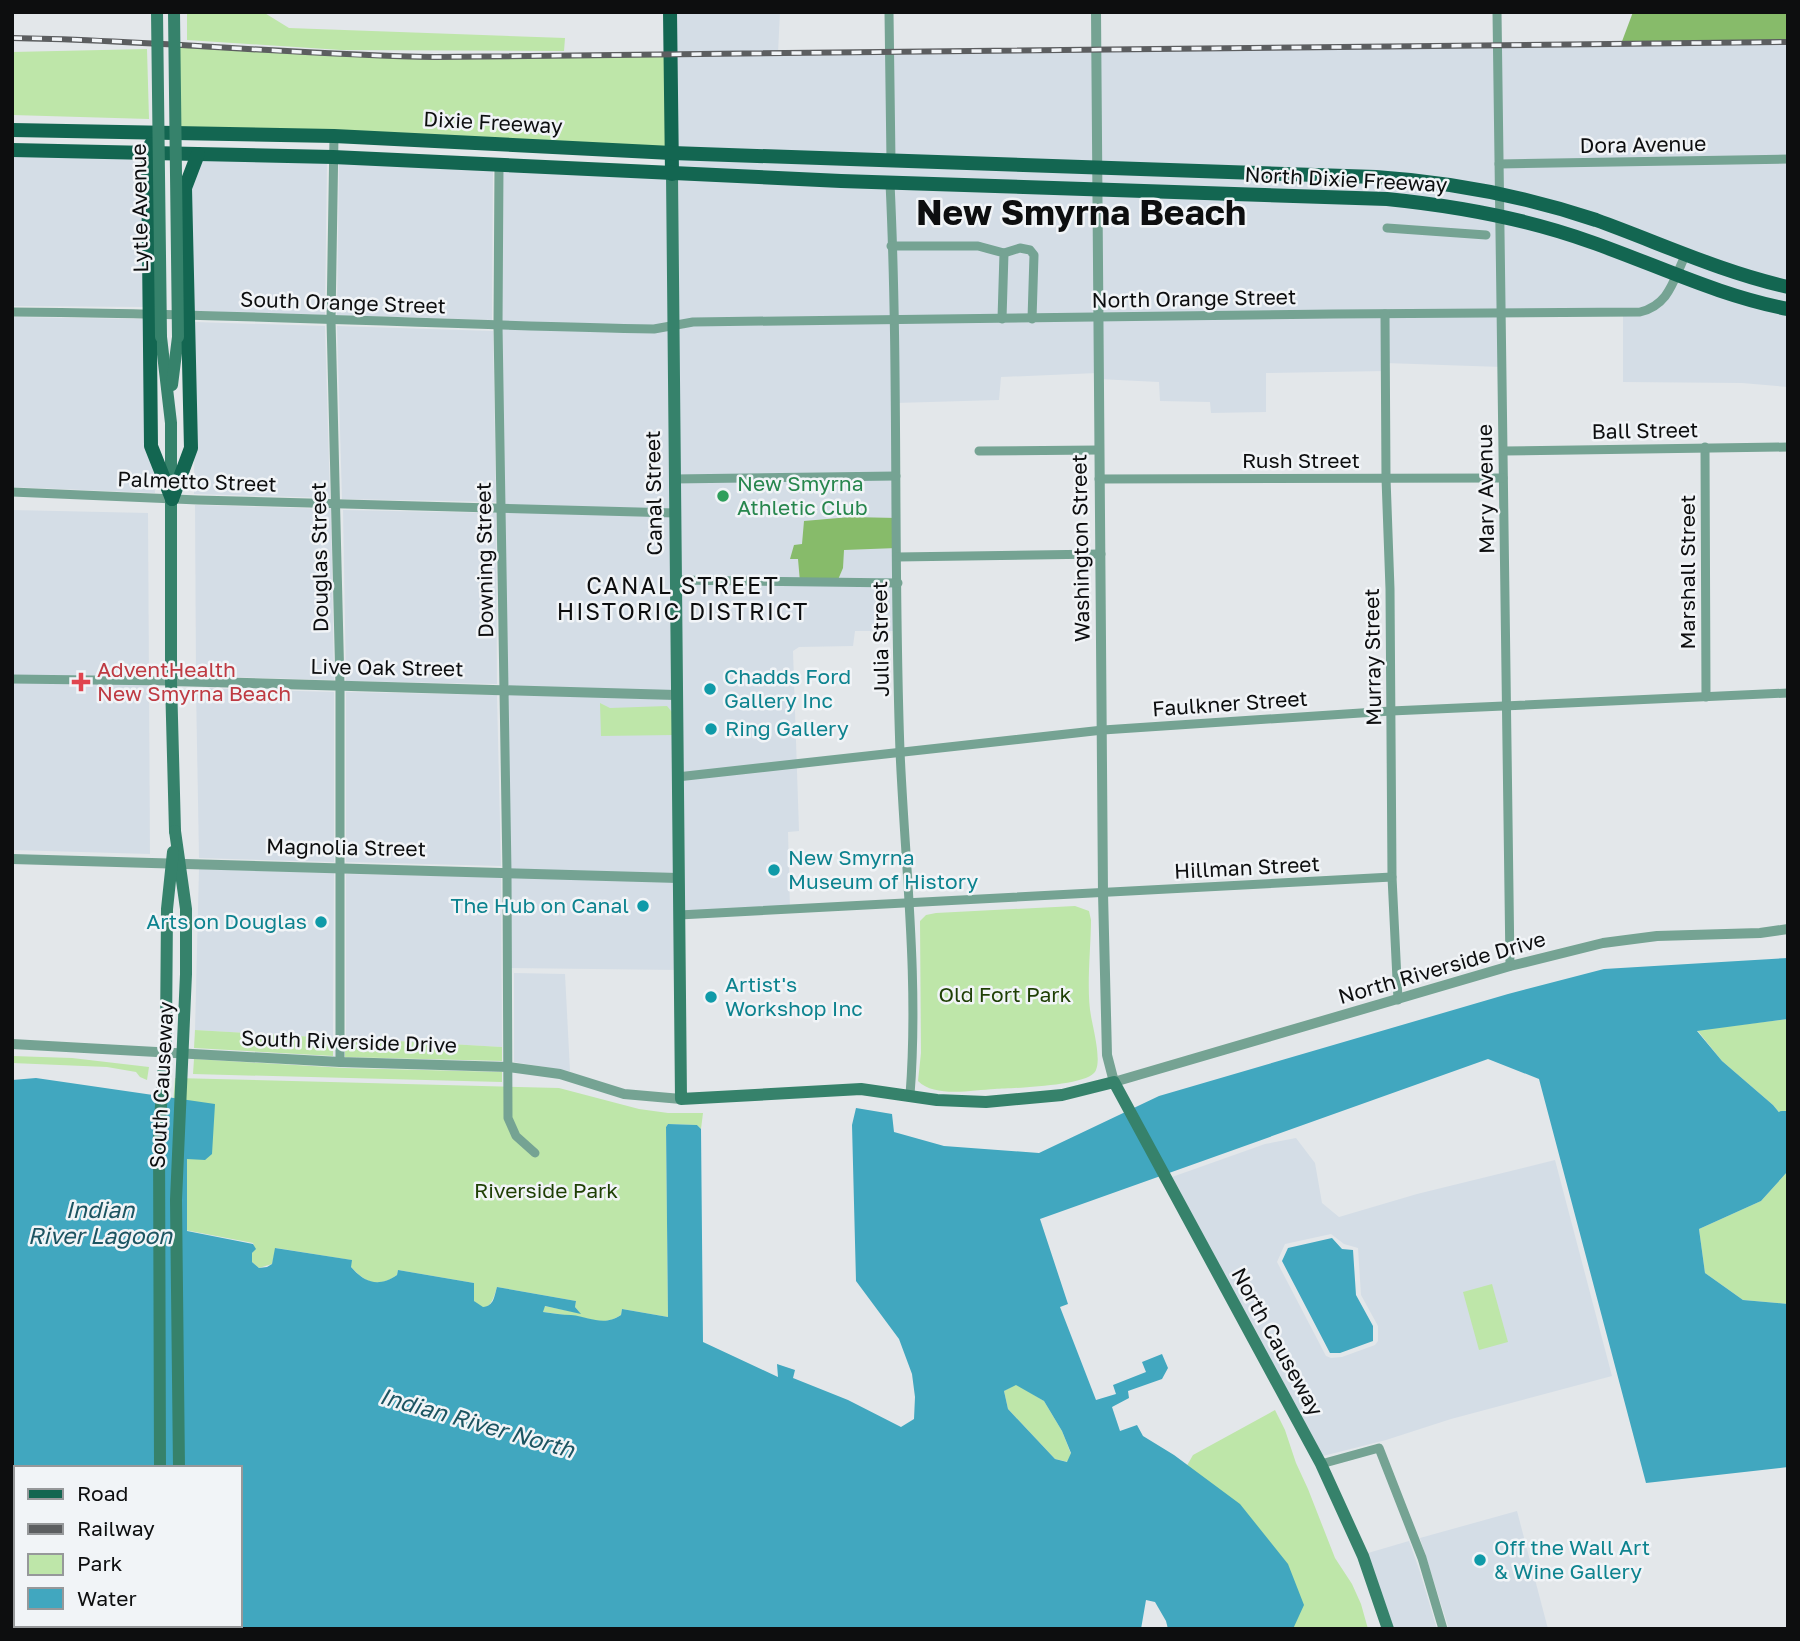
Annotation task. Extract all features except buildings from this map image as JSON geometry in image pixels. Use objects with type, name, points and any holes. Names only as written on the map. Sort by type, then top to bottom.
[{"type":"main road","name":"Lytle Avenue","points":[[157,12],[161,337],[170,403],[171,681]]},
{"type":"main road","name":"Lytle Avenue","points":[[170,403],[178,337],[174,12]]},
{"type":"main road","name":"Canal Street","points":[[670,12],[681,1099]]},
{"type":"main road","name":"Dixie Freeway","points":[[12,130],[334,136],[672,153],[971,164]]},
{"type":"main road","points":[[159,133],[176,154],[182,168],[185,188],[191,447],[172,499],[151,446],[148,153],[159,133]]},
{"type":"main road","name":"Dixie Freeway","points":[[12,150],[333,157],[970,186]]},
{"type":"main road","points":[[185,188],[198,154]]},
{"type":"main road","points":[[841,181],[877,170],[891,161]]},
{"type":"main road","points":[[890,183],[904,173],[953,163]]},
{"type":"main road","name":"North Dixie Freeway","points":[[971,164],[1376,177],[1438,182],[1500,192],[1598,221],[1728,272],[1788,287]]},
{"type":"main road","name":"North Dixie Freeway","points":[[970,186],[1382,199],[1444,205],[1500,216],[1588,241],[1727,294],[1788,309]]},
{"type":"main road","name":"South Causeway","points":[[171,681],[175,831],[186,909],[186,974],[176,1200],[179,1466]]},
{"type":"main road","name":"South Causeway","points":[[160,1466],[159,1134],[166,1036],[167,909],[175,831]]},
{"type":"main road","points":[[681,1099],[850,1089],[960,1102],[986,1102],[1062,1094],[1114,1082]]},
{"type":"main road","name":"North Causeway","points":[[1114,1082],[1321,1464],[1363,1556],[1388,1629]]},
{"type":"street","points":[[889,12],[891,161]]},
{"type":"street","name":"Washington Street","points":[[1096,12],[1103,893],[1107,1055],[1114,1082]]},
{"type":"street","name":"Mary Avenue","points":[[1497,12],[1510,966]]},
{"type":"street","name":"Douglas Street","points":[[334,136],[331,320],[340,686],[340,1062]]},
{"type":"street","name":"Dora Avenue","points":[[1499,164],[1788,159]]},
{"type":"street","name":"Downing Street","points":[[499,166],[498,326],[507,872],[508,1118],[516,1136],[536,1153]]},
{"type":"street","name":"Julia Street","points":[[890,183],[900,751],[910,902],[914,1052],[910,1095]]},
{"type":"street","points":[[1387,228],[1486,235]]},
{"type":"street","points":[[891,246],[978,246],[1003,253],[1020,248],[1030,250],[1034,255],[1032,319]]},
{"type":"street","points":[[1002,319],[1003,253]]},
{"type":"street","name":"North Orange Street","points":[[673,325],[692,322],[1640,312],[1657,307],[1663,301],[1685,256]]},
{"type":"street","name":"South Orange Street","points":[[12,312],[150,313],[498,326],[654,329],[673,325]]},
{"type":"street","name":"Murray Street","points":[[1385,314],[1392,877],[1398,1000]]},
{"type":"street","name":"Marshall Street","points":[[1705,447],[1706,697]]},
{"type":"street","name":"Ball Street","points":[[1504,451],[1788,447]]},
{"type":"street","points":[[979,451],[1098,450]]},
{"type":"street","points":[[674,479],[896,476]]},
{"type":"street","name":"Rush Street","points":[[1099,480],[1503,478]]},
{"type":"street","name":"Palmetto Street","points":[[12,492],[675,513]]},
{"type":"street","points":[[897,557],[1101,554]]},
{"type":"street","points":[[676,580],[898,583]]},
{"type":"street","name":"Live Oak Street","points":[[12,678],[676,695]]},
{"type":"street","name":"Faulkner Street","points":[[677,777],[1103,730],[1391,711],[1788,693]]},
{"type":"street","name":"Magnolia Street","points":[[12,859],[678,878]]},
{"type":"street","name":"Hillman Street","points":[[680,915],[1392,877]]},
{"type":"street","name":"North Riverside Drive","points":[[1114,1082],[1510,966],[1603,943],[1788,929]]},
{"type":"street","name":"South Riverside Drive","points":[[12,1044],[340,1062],[508,1067],[560,1074],[624,1094],[681,1099]]},
{"type":"street","points":[[1321,1464],[1379,1448],[1425,1568],[1443,1629]]},
{"type":"shaded area","points":[[670,12],[780,12],[778,53],[1788,43],[1788,387],[1742,383],[1623,382],[1623,313],[1502,312],[1502,367],[1385,363],[1385,371],[1266,373],[1266,412],[1211,413],[1210,402],[1160,401],[1159,382],[1098,379],[1097,373],[1001,377],[999,400],[895,403],[898,631],[855,631],[853,646],[799,647],[793,651],[799,831],[788,832],[790,909],[680,915],[680,970],[508,968],[499,166],[672,174]]},
{"type":"shaded area","points":[[12,155],[142,158],[144,307],[12,306]]},
{"type":"shaded area","points":[[202,160],[327,163],[325,315],[194,311],[191,189]]},
{"type":"shaded area","points":[[339,163],[493,171],[492,320],[337,315]]},
{"type":"shaded area","points":[[12,317],[144,319],[155,493],[12,487]]},
{"type":"shaded area","points":[[195,322],[325,326],[330,498],[194,494]]},
{"type":"shaded area","points":[[337,326],[493,331],[496,502],[342,499]]},
{"type":"shaded area","points":[[195,505],[331,509],[334,680],[196,676]]},
{"type":"shaded area","name":"AdventHealth New Smyrna Beach","points":[[12,510],[148,513],[150,854],[12,850]]},
{"type":"shaded area","points":[[343,510],[496,513],[497,684],[346,681]]},
{"type":"shaded area","points":[[196,688],[334,692],[334,862],[199,858]]},
{"type":"shaded area","points":[[346,692],[497,695],[501,866],[346,862]]},
{"type":"shaded area","points":[[199,869],[334,873],[333,1038],[195,1030]]},
{"type":"shaded area","points":[[346,874],[501,877],[502,1047],[346,1038]]},
{"type":"shaded area","points":[[514,973],[565,974],[570,1071],[514,1062]]},
{"type":"shaded area","points":[[1296,1138],[1315,1163],[1322,1203],[1339,1217],[1417,1194],[1555,1160],[1612,1376],[1323,1456],[1172,1177],[1265,1144]],"holes":[[[1331,1234],[1344,1244],[1358,1248],[1361,1295],[1378,1326],[1378,1341],[1375,1345],[1342,1357],[1331,1358],[1326,1356],[1277,1262],[1285,1244]]]},
{"type":"shaded area","points":[[1517,1511],[1548,1629],[1449,1629],[1420,1538]]},
{"type":"shaded area","points":[[1409,1541],[1437,1629],[1394,1629],[1368,1553]]},
{"type":"green space","points":[[187,12],[263,12],[289,28],[565,38],[564,51],[341,50],[187,40]]},
{"type":"green space","points":[[1633,12],[1788,12],[1788,42],[1621,44]]},
{"type":"green space","points":[[174,44],[341,55],[670,55],[672,153],[178,133]]},
{"type":"green space","points":[[147,49],[149,119],[12,115],[12,52]]},
{"type":"green space","points":[[850,517],[897,518],[897,548],[844,550],[843,568],[837,582],[800,582],[798,559],[790,559],[794,545],[802,544],[804,521]]},
{"type":"green space","points":[[600,703],[610,708],[667,706],[672,712],[674,735],[601,736]]},
{"type":"green space","name":"Old Fort Park","points":[[1075,906],[1089,911],[1091,920],[1089,994],[1098,1054],[1094,1073],[1062,1084],[965,1091],[934,1090],[918,1081],[921,1053],[920,921],[926,915],[936,913]]},
{"type":"green space","points":[[1788,1019],[1788,1123],[1773,1105],[1722,1061],[1697,1030]]},
{"type":"green space","points":[[195,1030],[333,1038],[333,1056],[194,1048]]},
{"type":"green space","points":[[345,1038],[502,1047],[502,1061],[345,1057]]},
{"type":"green space","points":[[12,1056],[72,1058],[149,1067],[147,1080],[136,1072],[107,1067],[12,1063]]},
{"type":"green space","points":[[194,1059],[345,1068],[502,1072],[502,1082],[193,1074]]},
{"type":"green space","name":"Riverside Park","points":[[175,1078],[559,1088],[639,1109],[668,1113],[703,1113],[701,1129],[697,1125],[668,1124],[666,1127],[668,1317],[622,1309],[621,1315],[602,1321],[543,1312],[544,1306],[580,1313],[575,1307],[576,1301],[497,1287],[490,1304],[483,1308],[474,1301],[474,1283],[398,1270],[397,1275],[377,1283],[361,1277],[351,1267],[351,1260],[276,1248],[272,1264],[259,1268],[252,1262],[255,1249],[253,1243],[164,1226]]},
{"type":"green space","points":[[1788,1171],[1788,1304],[1743,1300],[1705,1273],[1699,1229],[1761,1201]]},
{"type":"green space","points":[[1492,1284],[1508,1342],[1479,1350],[1463,1292]]},
{"type":"green space","points":[[1016,1384],[1044,1401],[1062,1431],[1071,1454],[1068,1462],[1055,1459],[1008,1409],[1004,1391]]},
{"type":"green space","points":[[1275,1410],[1335,1558],[1361,1604],[1368,1629],[1293,1629],[1185,1469],[1193,1455]]},
{"type":"water","points":[[1788,958],[1788,1019],[1697,1031],[1722,1061],[1773,1105],[1788,1123],[1788,1171],[1761,1201],[1699,1229],[1705,1273],[1743,1300],[1788,1304],[1788,1467],[1646,1483],[1539,1079],[1488,1059],[1040,1219],[1068,1304],[1060,1307],[1096,1400],[1116,1394],[1113,1385],[1146,1372],[1142,1362],[1162,1354],[1168,1368],[1162,1379],[1128,1391],[1129,1398],[1112,1407],[1120,1431],[1137,1425],[1143,1436],[1174,1455],[1240,1504],[1288,1564],[1304,1605],[1293,1629],[1168,1629],[1155,1602],[1146,1600],[1141,1629],[12,1629],[12,1080],[36,1078],[215,1104],[212,1154],[205,1160],[187,1159],[187,1231],[253,1244],[256,1249],[252,1253],[252,1262],[259,1268],[272,1264],[275,1248],[352,1260],[351,1267],[372,1282],[390,1279],[397,1275],[398,1270],[474,1283],[474,1301],[483,1307],[491,1303],[497,1287],[576,1301],[575,1307],[581,1314],[545,1306],[543,1312],[603,1321],[615,1319],[621,1315],[622,1309],[668,1317],[666,1127],[668,1124],[697,1125],[701,1129],[703,1342],[778,1377],[777,1364],[795,1370],[793,1378],[848,1400],[901,1427],[914,1419],[912,1374],[899,1339],[856,1281],[852,1125],[856,1108],[892,1114],[894,1132],[944,1146],[1039,1153],[1159,1096],[1508,994],[1604,969]],"holes":[[[1016,1385],[1044,1401],[1062,1431],[1071,1453],[1067,1462],[1055,1459],[1008,1409],[1004,1391]]]},
{"type":"water","points":[[1332,1238],[1342,1249],[1353,1250],[1356,1295],[1373,1326],[1373,1341],[1340,1353],[1330,1353],[1282,1261],[1288,1248]]},
{"type":"waterway","points":[[1782,1116],[1788,1116]]},
{"type":"railway","points":[[12,38],[435,57],[1788,42]]},
{"type":"place","name":"New Smyrna Athletic Club","points":[[723,496]]},
{"type":"place","name":"AdventHealth New Smyrna Beach","points":[[81,682]]},
{"type":"place","name":"Chadds Ford Gallery Inc","points":[[710,689]]},
{"type":"place","name":"Ring Gallery","points":[[711,729]]},
{"type":"place","name":"New Smyrna Museum of History","points":[[774,870]]},
{"type":"place","name":"The Hub on Canal","points":[[643,906]]},
{"type":"place","name":"Arts on Douglas","points":[[321,922]]},
{"type":"place","name":"Artist's Workshop Inc","points":[[711,997]]},
{"type":"place","name":"Off the Wall Art & Wine Gallery","points":[[1480,1560]]},
{"type":"district","name":"New Smyrna Beach","points":[[1081,213]]},
{"type":"district","name":"CANAL STREET HISTORIC DISTRICT","points":[[683,599]]},
{"type":"water label","name":"Indian River Lagoon","points":[[100,1223]]},
{"type":"water label","name":"Indian River North","points":[[477,1423]]}]
